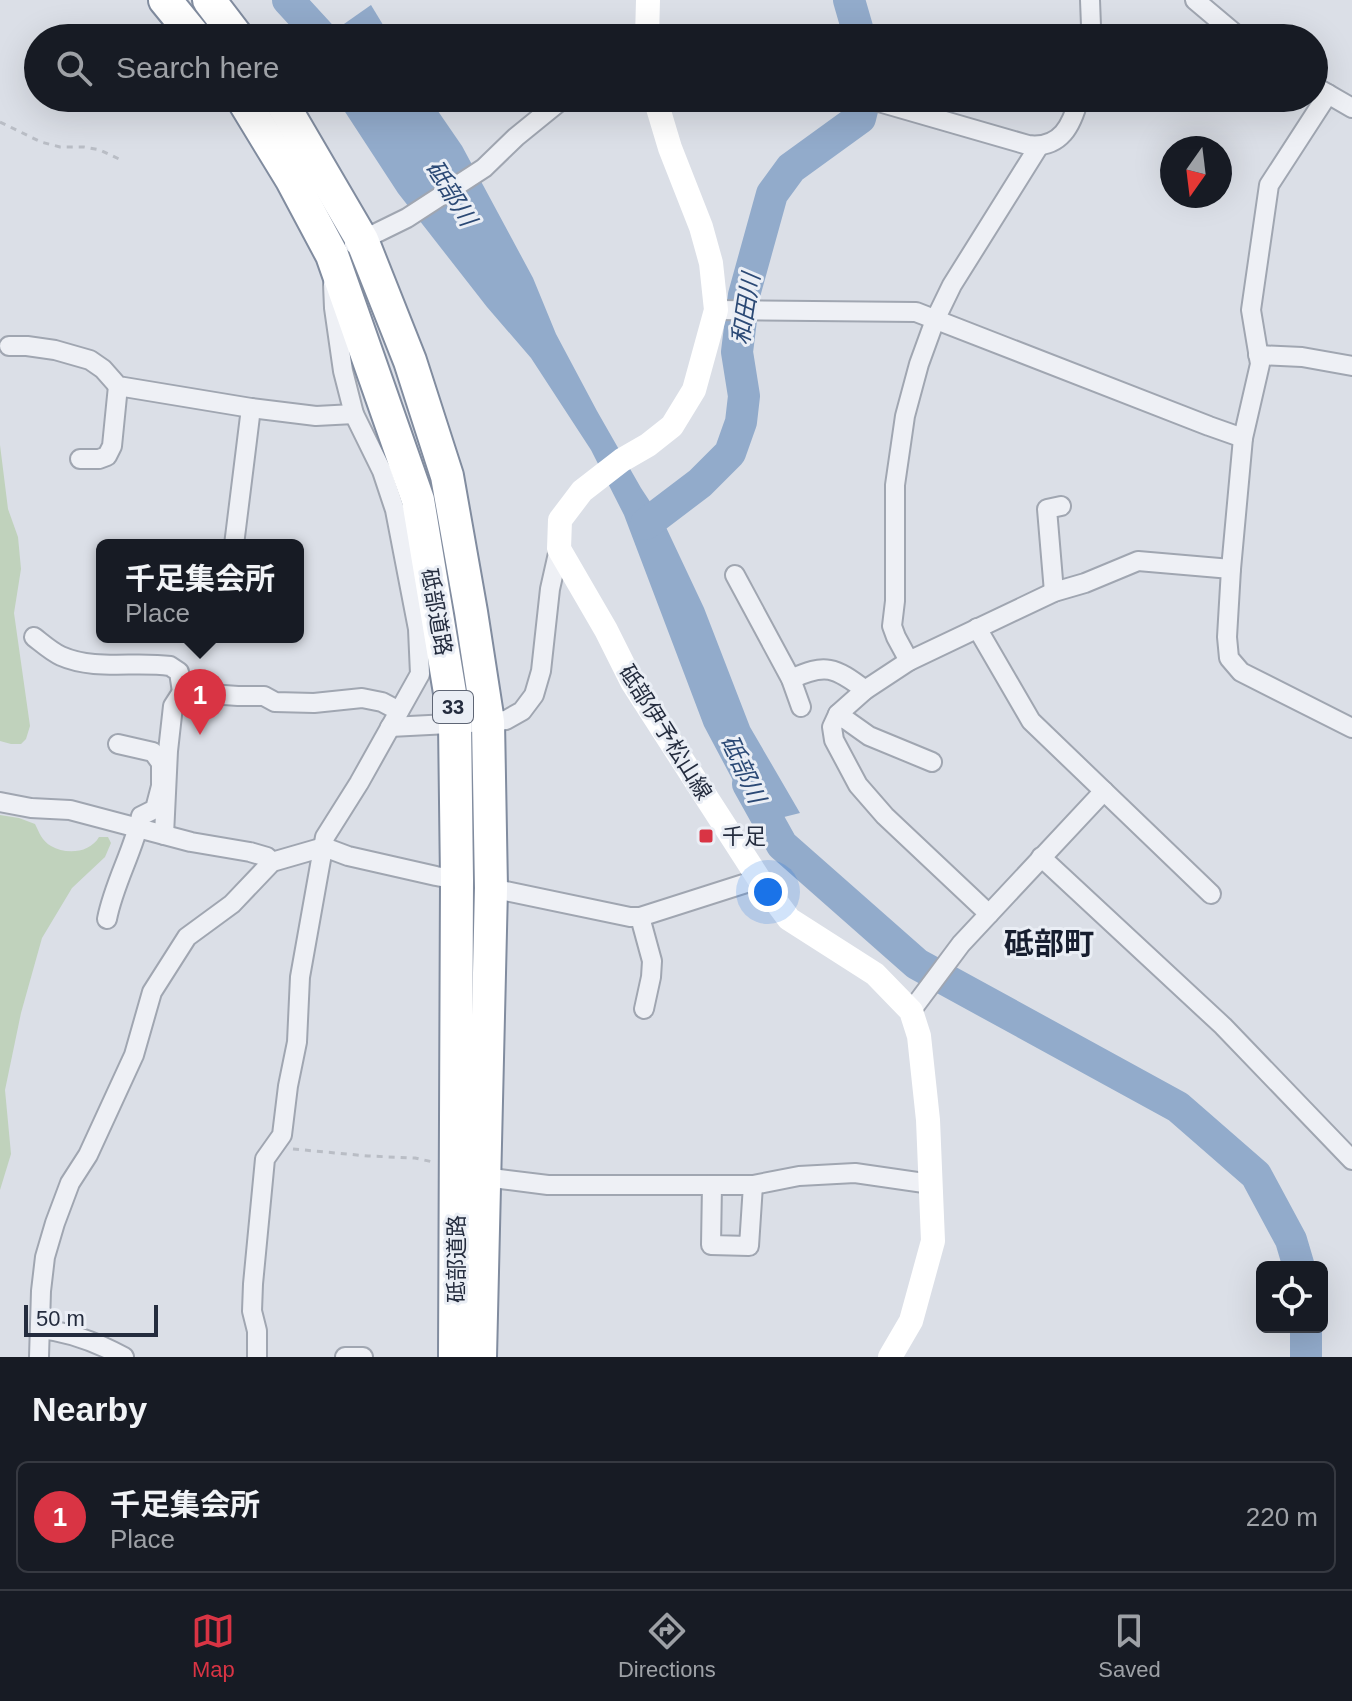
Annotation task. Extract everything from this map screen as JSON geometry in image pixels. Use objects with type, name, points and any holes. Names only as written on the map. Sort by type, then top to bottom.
[{"type":"highway","points":[[165,0],[185,24]]},
{"type":"highway","points":[[209,0],[227,24]]},
{"type":"highway","name":"砥部道路","points":[[251,112],[332,255],[418,500],[455,723],[457,880],[480,1357]]},
{"type":"highway","name":"砥部道路","points":[[287,112],[362,240],[410,361],[447,476],[488,722],[491,888],[455,1357]]},
{"type":"main road","points":[[647,24],[648,0]]},
{"type":"main road","points":[[559,549],[560,520],[582,491],[672,426],[694,390],[721,310],[701,227],[659,112]]},
{"type":"main road","name":"砥部伊予松山線","points":[[559,549],[632,682],[759,879],[789,919],[875,974],[911,1011]]},
{"type":"main road","points":[[890,1357],[911,1321],[933,1241],[928,1120],[919,1036],[911,1011]]},
{"type":"street","points":[[1090,0],[1091,24]]},
{"type":"street","points":[[1195,0],[1223,24]]},
{"type":"street","points":[[1328,94],[1352,108]]},
{"type":"street","points":[[257,1357],[257,1331],[252,1311],[265,1159],[282,1135],[297,1042],[300,977],[325,837],[420,674],[418,629],[395,510],[382,471],[354,414],[343,371],[334,308],[332,255],[407,218],[484,168],[547,112]]},
{"type":"street","points":[[912,112],[1039,146],[1067,131],[1076,112]]},
{"type":"street","points":[[1309,112],[1269,185],[1251,310],[1260,364],[1243,438],[1227,637],[1229,658],[1241,672],[1352,728]]},
{"type":"street","points":[[909,661],[892,626],[895,601],[895,485],[905,416],[919,364],[952,285],[1039,146]]},
{"type":"street","points":[[721,310],[916,312],[1243,438]]},
{"type":"street","points":[[9,346],[55,350],[90,360],[118,386],[316,416],[354,414]]},
{"type":"street","points":[[1258,355],[1302,357],[1352,366]]},
{"type":"street","points":[[80,459],[107,456],[112,446],[118,386]]},
{"type":"street","points":[[235,539],[251,408]]},
{"type":"street","points":[[1054,592],[1047,509],[1061,506]]},
{"type":"street","points":[[182,692],[264,696],[275,702],[314,703],[362,698],[382,702],[395,719],[455,723],[506,720],[522,711],[534,695],[541,671],[550,589],[559,549]]},
{"type":"street","points":[[989,914],[885,816],[858,785],[834,740],[832,727],[838,714],[865,690],[909,661],[1054,592],[1138,561],[1231,569]]},
{"type":"street","points":[[735,575],[791,679],[801,707]]},
{"type":"street","points":[[977,628],[1031,721],[1211,894]]},
{"type":"street","points":[[34,637],[58,654],[77,661],[170,666],[179,672],[182,692],[173,706],[171,721],[164,835]]},
{"type":"street","points":[[791,679],[812,669],[827,669],[843,675],[865,690]]},
{"type":"street","points":[[838,714],[869,736],[932,762]]},
{"type":"street","points":[[107,919],[111,898],[141,816],[155,809],[161,786],[161,763],[153,752],[118,744]]},
{"type":"street","points":[[911,1011],[961,944],[1104,791]]},
{"type":"street","points":[[0,802],[31,808],[70,810],[191,842],[250,852],[267,857],[272,862]]},
{"type":"street","points":[[39,1357],[45,1257],[55,1223],[70,1183],[88,1155],[134,1055],[152,992],[187,937],[232,904],[272,862],[324,847],[348,856],[457,880]]},
{"type":"street","points":[[1041,857],[1223,1026],[1352,1160]]},
{"type":"street","points":[[491,888],[640,917],[759,879]]},
{"type":"street","points":[[640,917],[652,961],[644,1009]]},
{"type":"street","points":[[470,1172],[548,1185],[753,1185],[799,1176],[855,1173],[931,1184]]},
{"type":"street","points":[[712,1185],[711,1245],[749,1246],[753,1185]]},
{"type":"street","points":[[41,1329],[103,1346],[124,1357]]},
{"type":"street","points":[[345,1357],[363,1357]]},
{"type":"path","points":[[0,122],[41,142],[60,147],[100,150],[119,159]]},
{"type":"path","points":[[273,1147],[415,1158],[470,1172]]},
{"type":"green space","points":[[0,445],[8,509],[18,537],[21,569],[14,613],[30,726],[21,744],[0,741]]},
{"type":"green space","points":[[0,815],[35,824],[45,842],[64,851],[84,849],[99,837],[108,837],[111,843],[105,857],[72,888],[42,938],[21,1013],[5,1090],[11,1154],[0,1190]]},
{"type":"water","points":[[371,5],[383,24],[344,24]]},
{"type":"water","points":[[345,112],[439,112],[462,146],[533,278],[556,334],[597,411],[664,523],[704,608],[750,727],[800,813],[756,824],[704,726],[624,515],[591,450],[531,358],[398,193]]},
{"type":"waterway","name":"砥部川","points":[[288,0],[310,24]]},
{"type":"waterway","name":"和田川","points":[[849,0],[856,24]]},
{"type":"waterway","name":"和田川","points":[[646,524],[700,483],[730,453],[741,422],[744,396],[737,352],[744,295],[772,194],[791,168],[860,118],[862,112]]},
{"type":"waterway","name":"砥部川","points":[[748,784],[782,845],[917,964],[1178,1107],[1256,1175],[1291,1240],[1297,1261]]},
{"type":"waterway","name":"砥部川","points":[[1306,1333],[1306,1357]]},
{"type":"place","name":"千足集会所","points":[[200,735]]},
{"type":"place","name":"千足","points":[[706,836]]},
{"type":"district","name":"砥部町","points":[[1049,944]]}]
